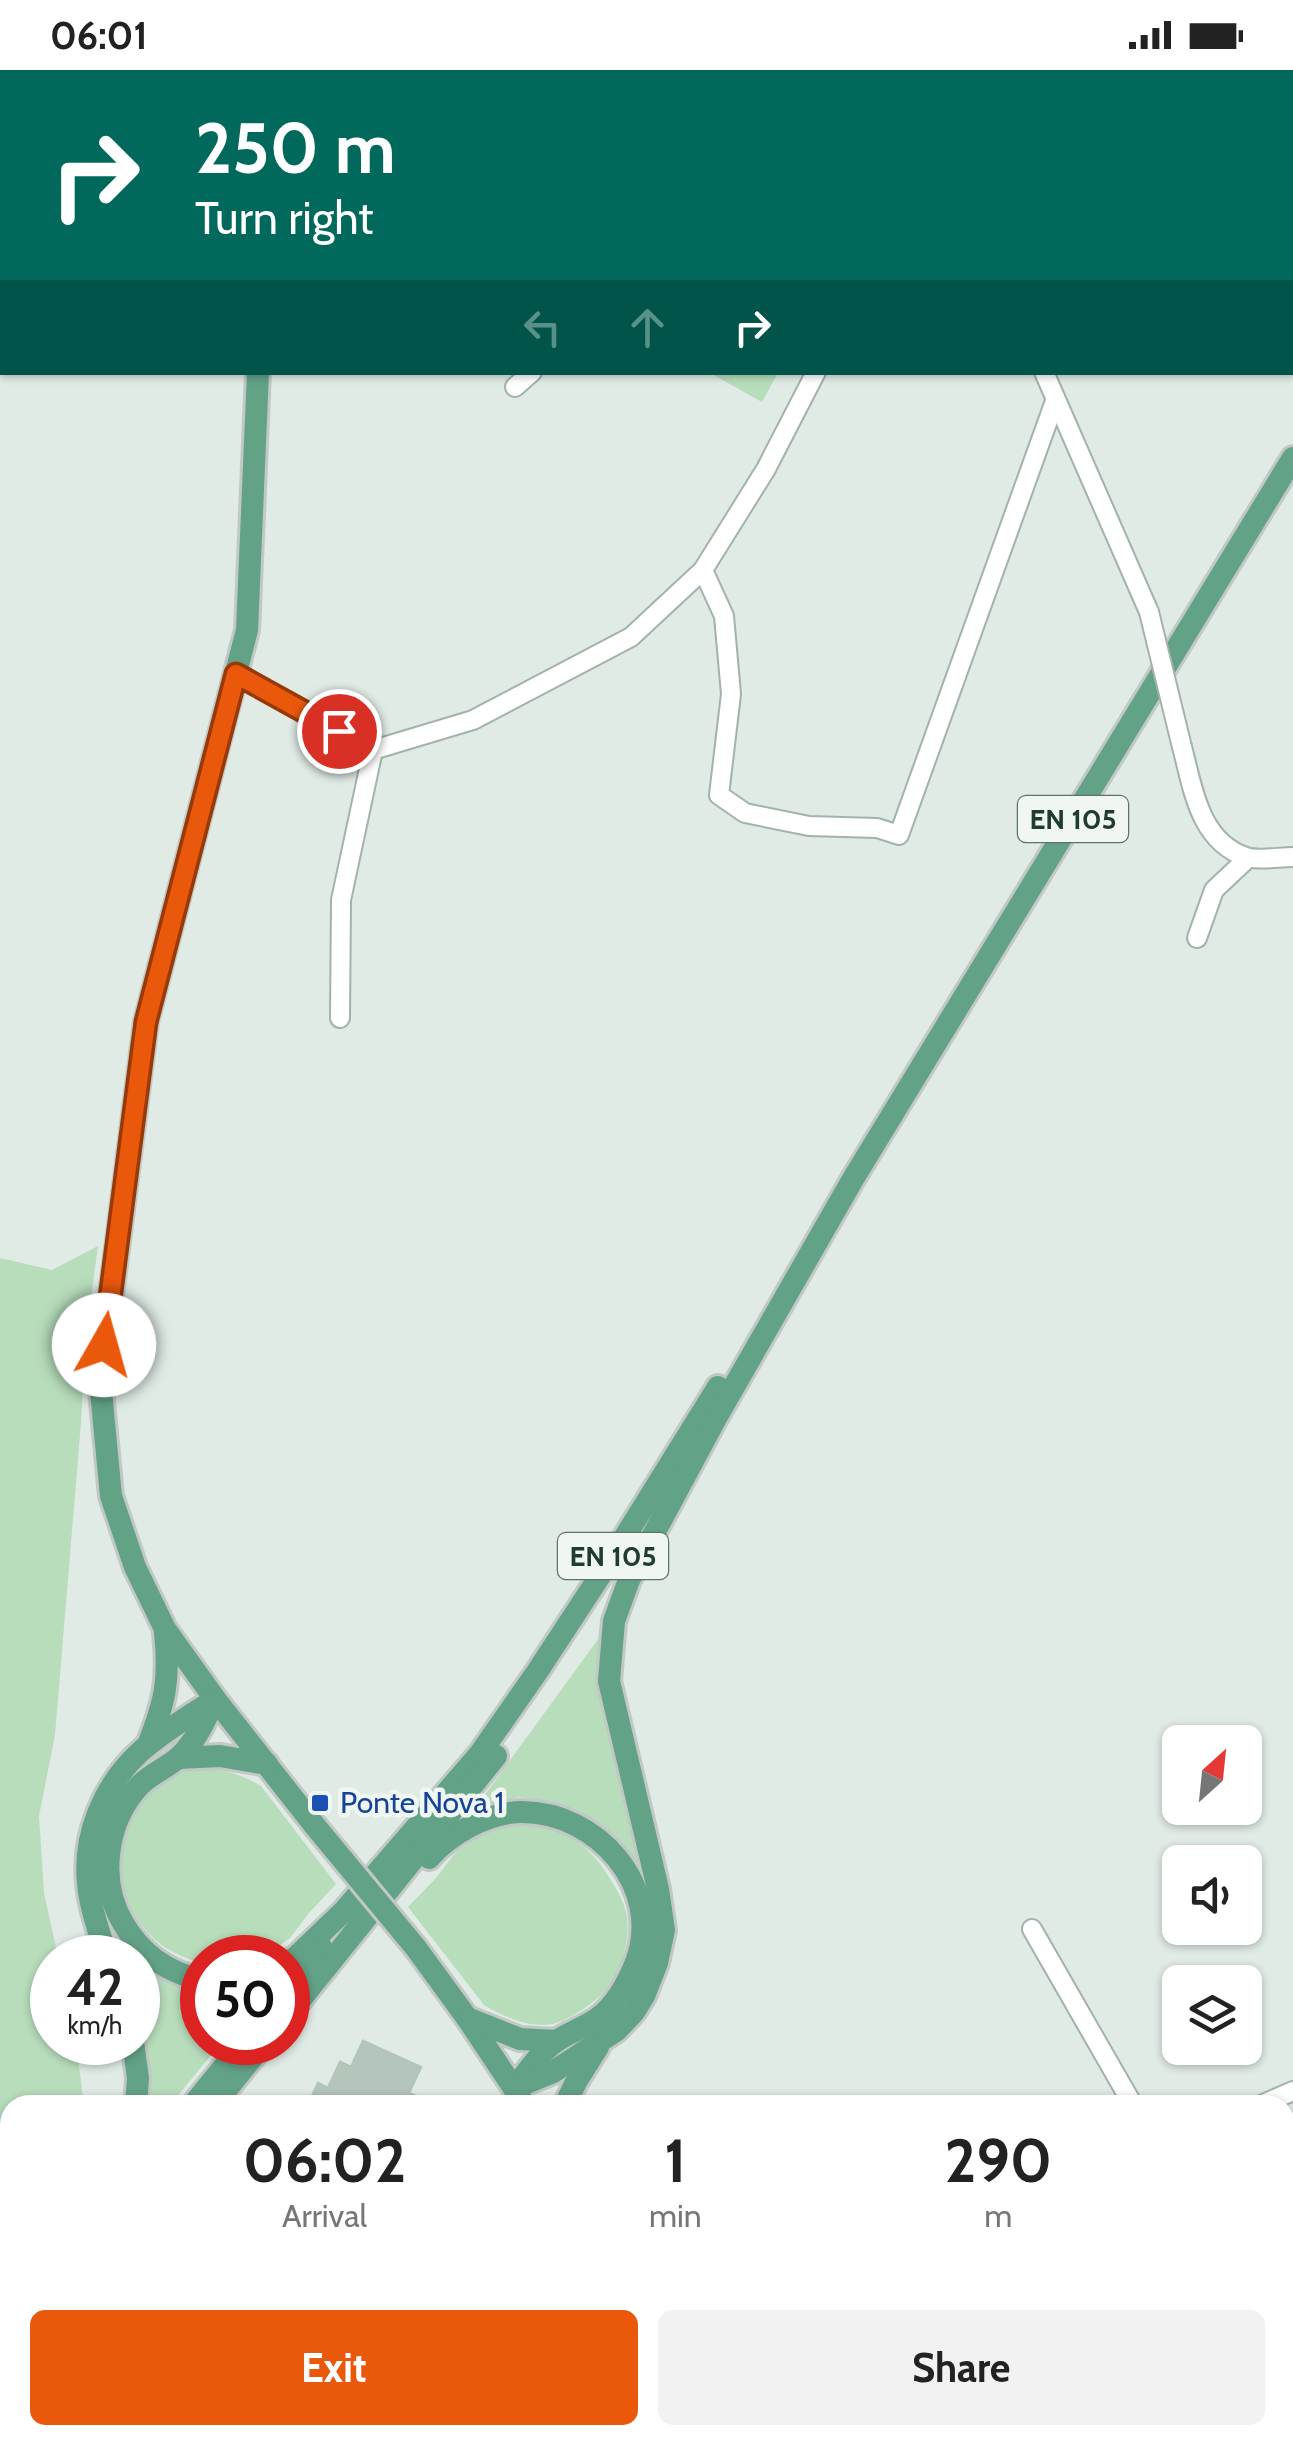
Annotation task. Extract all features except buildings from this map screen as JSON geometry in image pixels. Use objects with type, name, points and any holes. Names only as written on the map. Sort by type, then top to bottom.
[{"type":"main road","points":[[258,375],[247,630],[146,1022],[100,1381],[111,1496],[136,1567],[165,1629],[266,1764],[416,1948],[519,2095]]},
{"type":"main road","name":"EN 105","points":[[310,1988],[491,1764],[591,1618],[716,1418],[853,1179],[1293,458]]},
{"type":"main road","name":"EN 105","points":[[310,1963],[344,1911],[479,1755],[538,1672],[853,1179]]},
{"type":"main road","points":[[523,2095],[617,2030],[644,1996],[657,1964],[664,1930],[658,1888],[609,1681],[614,1621],[629,1580],[716,1418]]},
{"type":"main road","points":[[148,1745],[166,1695],[165,1629]]},
{"type":"main road","points":[[100,1935],[88,1884],[87,1855],[104,1799],[136,1755],[215,1699]]},
{"type":"main road","points":[[180,1974],[157,1962],[134,1941],[120,1917],[110,1887],[108,1860],[122,1810],[140,1785],[178,1758],[204,1725],[215,1699]]},
{"type":"main road","points":[[178,1758],[220,1756],[266,1764]]},
{"type":"main road","points":[[330,1963],[438,1848],[462,1831],[483,1820],[518,1812],[554,1816],[581,1826],[608,1847],[628,1872],[643,1929],[637,1958],[616,2000],[599,2018],[556,2041],[540,2056],[521,2095]]},
{"type":"main road","points":[[310,1944],[344,1911]]},
{"type":"main road","points":[[467,2018],[520,2038],[556,2041]]},
{"type":"main road","points":[[570,2095],[603,2040]]},
{"type":"main road","points":[[136,2065],[137,2095]]},
{"type":"main road","points":[[201,2095],[225,2065]]},
{"type":"main road","points":[[222,2095],[247,2065]]},
{"type":"street","points":[[515,387],[529,375]]},
{"type":"street","points":[[236,674],[373,750],[473,720],[631,637],[703,570],[766,469],[814,375]]},
{"type":"street","points":[[1045,375],[1148,612],[1200,816],[1220,842],[1248,858],[1293,858]]},
{"type":"street","points":[[703,570],[724,616],[731,694],[719,795],[746,813],[809,826],[877,828],[899,835],[1055,401]]},
{"type":"street","points":[[340,1018],[341,900],[373,750]]},
{"type":"street","points":[[1197,938],[1214,890],[1248,858]]},
{"type":"street","points":[[1032,1929],[1127,2095]]},
{"type":"green space","points":[[714,375],[776,375],[762,402]]},
{"type":"green space","points":[[98,1246],[85,1341],[55,1735],[39,1816],[44,1893],[53,1935],[30,1935],[30,2065],[79,2065],[83,2095],[0,2095],[0,1258],[52,1270]]},
{"type":"green space","points":[[599,1638],[643,1878],[610,1833],[566,1807],[519,1797],[476,1807]]},
{"type":"green space","points":[[191,1767],[227,1772],[261,1786],[336,1884],[292,1935],[180,1935],[180,1955],[160,1943],[160,1935],[149,1934],[123,1890],[118,1855],[125,1822],[134,1807],[167,1779]]},
{"type":"green space","points":[[510,1826],[550,1829],[576,1842],[603,1868],[626,1910],[625,1951],[612,1983],[587,2007],[547,2025],[509,2018],[484,2005],[408,1907],[455,1853],[480,1835]]},
{"type":"green space","points":[[160,1976],[180,1987],[180,2065],[203,2065],[178,2095],[143,2095],[140,2065],[160,2065]]},
{"type":"place","name":"Ponte Nova 1","points":[[320,1803]]},
{"type":"route","points":[[104,1345],[146,1022],[236,674],[339,731]]}]
